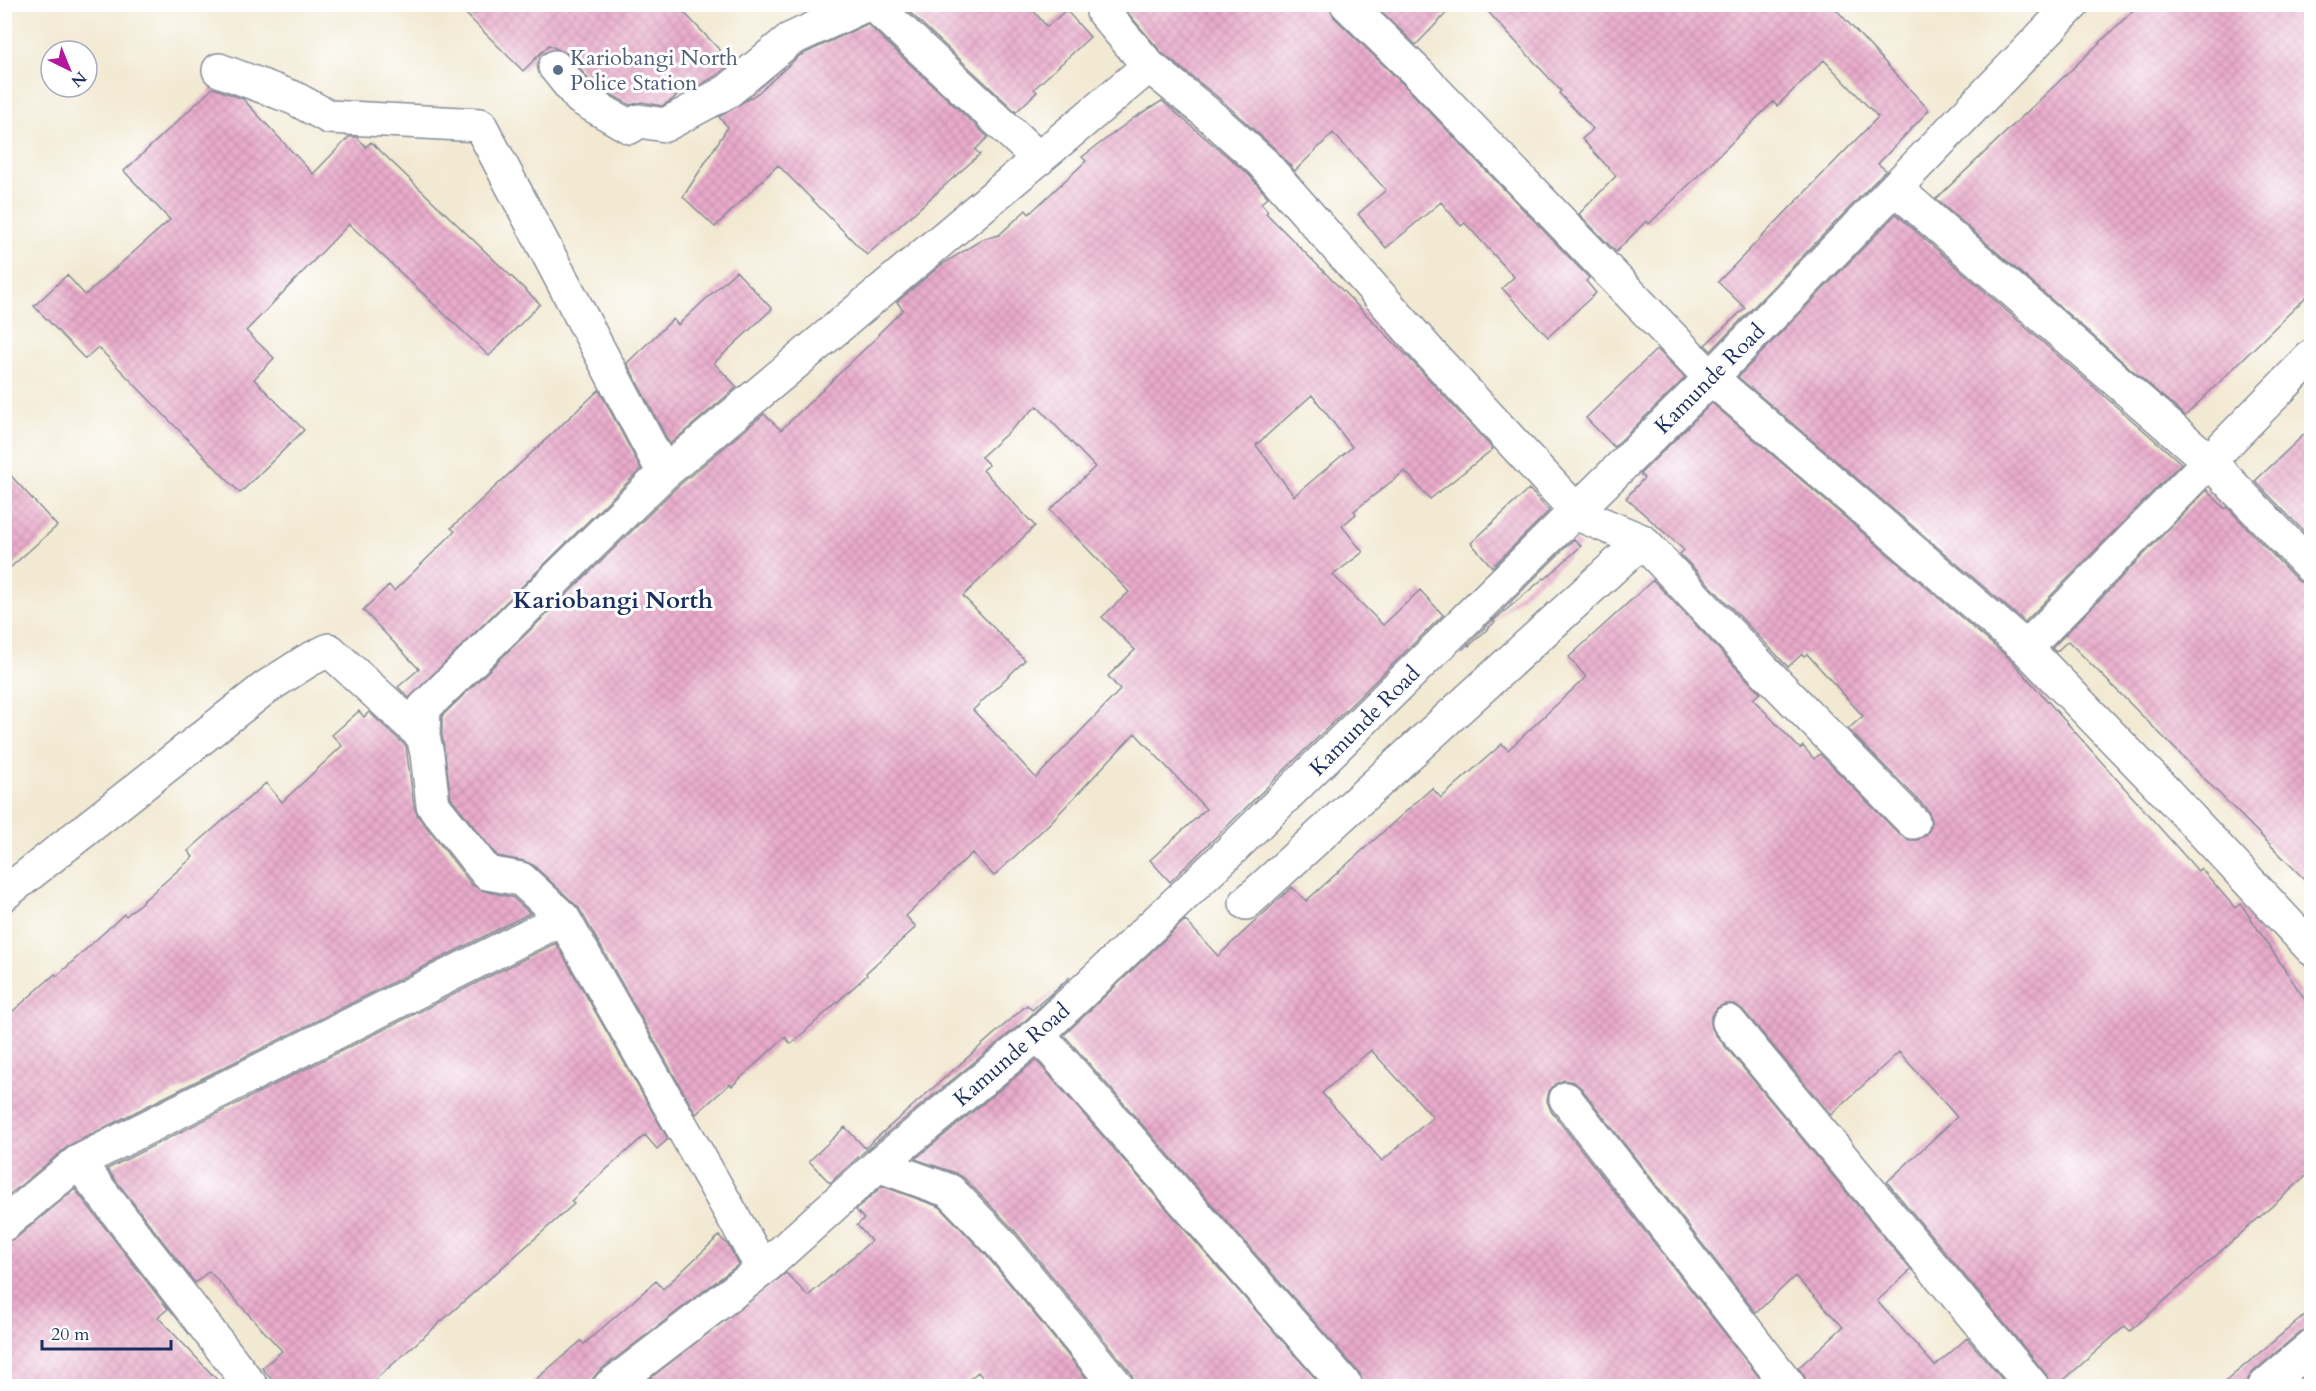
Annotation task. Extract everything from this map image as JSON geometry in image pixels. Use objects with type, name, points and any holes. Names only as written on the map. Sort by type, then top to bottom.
[{"type":"street","points":[[555,67],[580,98],[630,127],[639,121],[665,124],[728,91],[789,40],[867,4]]},
{"type":"street","points":[[873,4],[1039,159]]},
{"type":"street","points":[[1347,4],[1419,74],[1711,378],[2026,648],[2162,788],[2312,949]]},
{"type":"street","name":"Kamunde Road","points":[[610,1386],[763,1269],[878,1165],[1038,1034],[1216,865],[1711,378],[2073,4]]},
{"type":"street","points":[[1103,7],[1149,66],[1262,162],[1430,352],[1580,515],[1642,541],[1912,822]]},
{"type":"street","points":[[763,1269],[563,918],[521,879],[487,873],[433,805],[423,736],[424,708],[664,473],[1149,66]]},
{"type":"street","points":[[219,70],[294,98],[329,117],[480,125],[664,473]]},
{"type":"street","points":[[1895,188],[2209,461],[2312,568]]},
{"type":"street","points":[[2026,648],[2312,356]]},
{"type":"street","points":[[1246,903],[1642,541]]},
{"type":"street","points":[[4,894],[265,688],[329,650],[423,736]]},
{"type":"street","points":[[4,1224],[78,1162],[563,918]]},
{"type":"street","points":[[1730,1022],[2032,1386]]},
{"type":"street","points":[[1038,1034],[1346,1386]]},
{"type":"street","points":[[1566,1099],[1789,1386]]},
{"type":"street","points":[[78,1162],[251,1386]]},
{"type":"street","points":[[878,1165],[950,1191],[1000,1243],[1117,1386]]},
{"type":"street","points":[[2265,1386],[2312,1346]]},
{"type":"building","points":[[523,4],[676,4],[732,63],[693,89],[688,84],[672,100],[662,106],[642,102],[630,105],[592,84],[569,55],[549,45],[523,71],[466,14]]},
{"type":"building","points":[[901,4],[1028,4],[1047,27],[1066,10],[1090,37],[1034,89],[1037,92],[1016,112]]},
{"type":"building","points":[[1129,4],[1329,4],[1334,17],[1406,87],[1589,278],[1586,281],[1596,293],[1548,337],[1502,288],[1514,277],[1465,223],[1461,226],[1441,202],[1386,248],[1358,214],[1386,190],[1333,133],[1295,171],[1274,148],[1219,98],[1162,53],[1127,12]]},
{"type":"building","points":[[1374,4],[1455,4],[1416,45]]},
{"type":"building","points":[[1481,4],[1831,4],[1929,110],[1878,164],[1886,170],[1711,351],[1705,345],[1745,308],[1718,282],[1878,117],[1824,60],[1777,106],[1773,102],[1649,224],[1646,221],[1616,252],[1579,214],[1616,176],[1582,139],[1593,129]]},
{"type":"building","points":[[2140,4],[2312,4],[2312,291],[2185,416],[1936,199]]},
{"type":"building","points":[[867,24],[988,137],[975,150],[980,154],[867,255],[778,165],[715,227],[683,197],[728,127],[719,117],[758,93],[799,56]]},
{"type":"building","points":[[213,88],[243,99],[313,174],[349,137],[357,137],[366,147],[371,142],[540,304],[489,356],[349,224],[246,331],[274,358],[254,379],[304,430],[240,493],[98,347],[85,359],[34,306],[67,275],[85,295],[170,220],[124,171]]},
{"type":"building","points":[[1162,101],[1249,175],[1268,197],[1261,203],[1268,211],[1266,213],[1411,360],[1493,449],[1430,499],[1405,471],[1354,511],[1356,514],[1342,526],[1363,552],[1333,575],[1383,625],[1420,590],[1443,615],[1170,882],[1150,860],[1206,809],[1135,733],[1050,823],[994,876],[972,853],[906,916],[916,927],[866,973],[867,975],[791,1044],[785,1037],[732,1086],[730,1084],[696,1114],[579,908],[533,865],[497,856],[451,798],[442,734],[442,716],[677,487],[764,414],[781,430],[903,310],[897,302],[941,265],[983,239],[999,235],[1026,210],[1029,214],[1086,161],[1082,157],[1135,117]],"holes":[[[1312,395],[1352,447],[1294,496],[1256,445]],[[1037,406],[1095,467],[1050,510],[1129,592],[1102,617],[1135,650],[1108,676],[1120,690],[1036,778],[973,710],[1025,660],[963,596],[1035,526],[983,470],[989,465],[981,457]]]},
{"type":"building","points":[[1896,214],[2181,463],[2025,622],[1738,377]]},
{"type":"building","points":[[736,271],[772,309],[714,363],[737,387],[670,444],[627,363],[673,319],[678,325]]},
{"type":"building","points":[[1657,349],[1685,378],[1614,447],[1586,418]]},
{"type":"building","points":[[599,390],[641,469],[409,698],[398,687],[419,669],[363,610],[389,585],[394,591],[455,531],[451,528]]},
{"type":"building","points":[[1712,403],[2013,662],[2198,871],[2201,868],[2235,908],[2241,904],[2312,1010],[2312,1171],[2130,1331],[2125,1326],[2057,1386],[2050,1386],[2046,1374],[1887,1182],[1957,1117],[1899,1052],[1831,1115],[1743,1010],[1735,1004],[1725,1004],[1717,1008],[1711,1016],[1711,1026],[1715,1034],[1911,1270],[1877,1301],[1935,1366],[1967,1338],[2008,1386],[1807,1386],[1804,1375],[1798,1368],[1843,1327],[1795,1276],[1756,1313],[1581,1088],[1574,1082],[1564,1080],[1555,1084],[1549,1091],[1547,1101],[1551,1111],[1766,1386],[1364,1386],[1360,1374],[1064,1035],[1185,920],[1218,956],[1292,887],[1306,901],[1432,788],[1441,798],[1502,744],[1508,750],[1586,677],[1569,657],[1653,580],[1760,693],[1753,699],[1800,749],[1803,746],[1814,759],[1820,754],[1900,835],[1909,840],[1917,840],[1926,835],[1931,826],[1931,818],[1927,809],[1848,729],[1863,716],[1807,654],[1804,656],[1802,654],[1788,667],[1680,554],[1684,550],[1626,498],[1644,478],[1640,474]],"holes":[[[1371,1050],[1433,1117],[1382,1161],[1322,1093]]]},
{"type":"building","points":[[2312,427],[2312,540],[2255,481]]},
{"type":"building","points":[[4,468],[57,526],[4,573]]},
{"type":"building","points":[[1529,489],[1549,511],[1492,567],[1471,543]]},
{"type":"building","points":[[2207,490],[2225,509],[2227,507],[2298,581],[2312,586],[2312,887],[2068,641],[2056,652],[2052,648]]},
{"type":"building","points":[[1574,539],[1581,546],[1493,621],[1495,622],[1469,646],[1468,644]]},
{"type":"building","points":[[359,711],[364,717],[369,712],[406,746],[414,807],[418,816],[472,885],[484,891],[512,897],[530,913],[70,1145],[4,1199],[4,1019],[55,974],[57,976],[124,914],[126,916],[193,857],[188,851],[266,783],[282,802],[342,746],[332,735]]},
{"type":"building","points":[[556,943],[668,1139],[657,1149],[645,1135],[571,1201],[574,1204],[368,1386],[277,1386],[262,1368],[282,1351],[209,1271],[195,1283],[107,1169]]},
{"type":"building","points":[[1070,977],[1026,1020],[866,1150],[830,1183],[809,1161],[845,1127],[865,1148],[1027,1005],[1032,1010]]},
{"type":"building","points":[[1036,1060],[1322,1386],[1135,1386],[1132,1374],[1015,1231],[964,1178],[915,1159]]},
{"type":"building","points":[[882,1186],[940,1207],[986,1255],[1088,1380],[1080,1386],[990,1386],[978,1372],[961,1386],[640,1386],[786,1273],[808,1296],[871,1241],[857,1225],[864,1219],[856,1210]]},
{"type":"building","points":[[75,1189],[168,1309],[158,1317],[223,1386],[4,1386],[4,1242],[16,1238]]},
{"type":"building","points":[[719,1236],[728,1245],[739,1264],[599,1371],[593,1378],[592,1386],[528,1386],[581,1341],[584,1344],[656,1281],[663,1289]]},
{"type":"building","points":[[2312,1309],[2312,1328],[2300,1332],[2253,1372],[2248,1379],[2247,1386],[2220,1386]]},
{"type":"place","name":"Kariobangi North Police Station","points":[[558,70]]},
{"type":"district","name":"Kariobangi North","points":[[613,600]]}]
